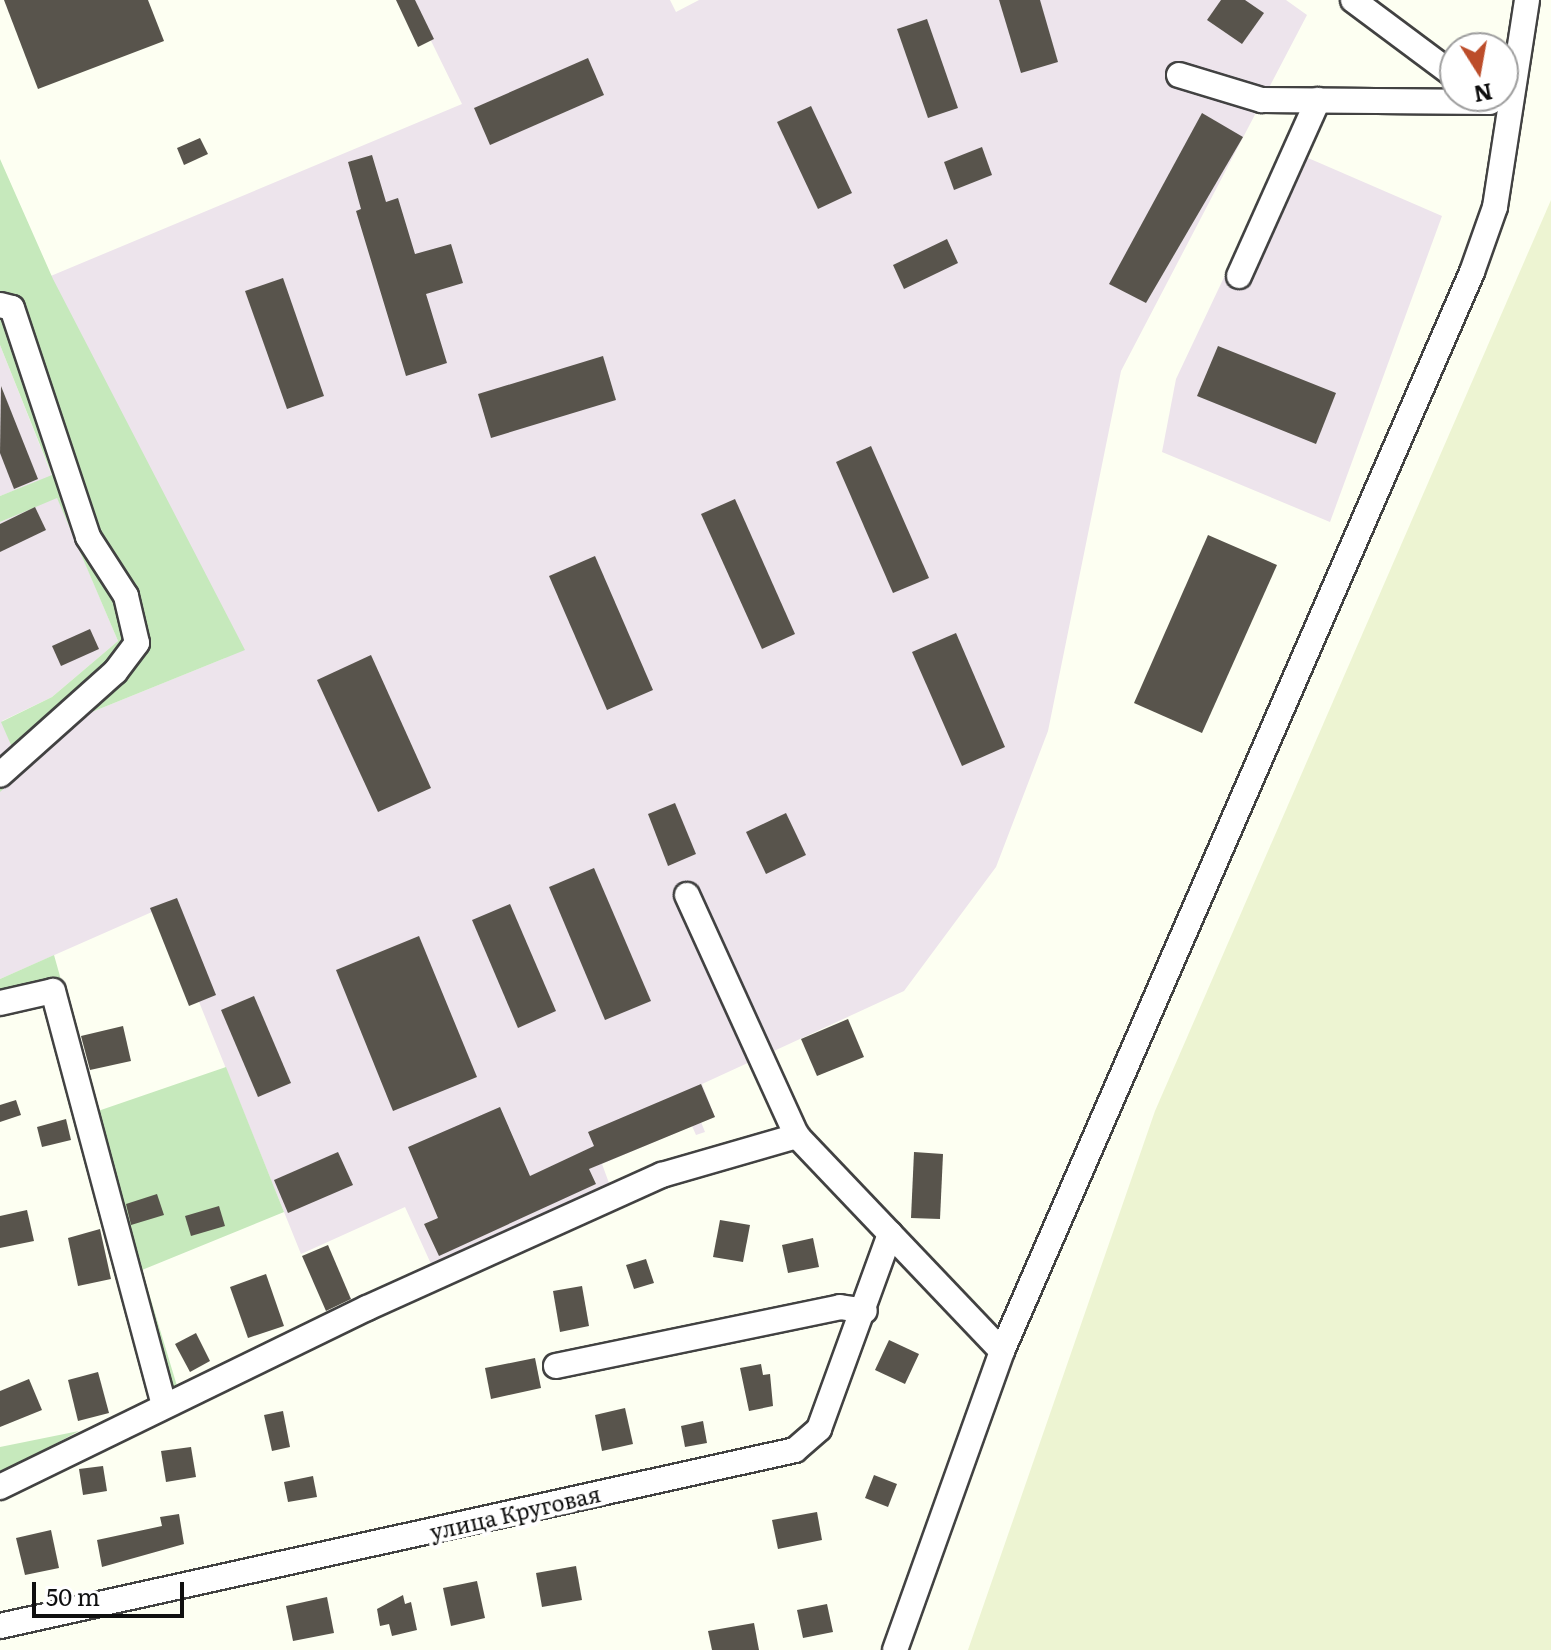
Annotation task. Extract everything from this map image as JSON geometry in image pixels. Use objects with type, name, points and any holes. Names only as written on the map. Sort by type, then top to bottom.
[{"type":"street","points":[[1353,0],[1439,64]]},
{"type":"street","points":[[1519,66],[1527,0]]},
{"type":"street","points":[[1179,75],[1262,100],[1439,99]]},
{"type":"street","points":[[1239,276],[1318,100]]},
{"type":"street","points":[[895,1650],[1002,1351],[1472,272],[1495,207],[1513,112]]},
{"type":"street","points":[[0,305],[12,308],[88,537],[137,624],[137,643],[115,672],[0,775]]},
{"type":"street","points":[[687,895],[797,1136],[1002,1351]]},
{"type":"street","points":[[0,1003],[53,991],[164,1405]]},
{"type":"street","points":[[0,1487],[164,1405],[662,1175],[797,1136]]},
{"type":"street","name":"улица Круговая","points":[[0,1626],[795,1450],[819,1429],[865,1311],[890,1234]]},
{"type":"street","points":[[556,1366],[840,1307],[865,1311]]},
{"type":"shaded area","points":[[411,0],[670,0],[676,12],[699,0],[1286,0],[1307,15],[1121,371],[1048,731],[996,867],[904,991],[702,1084],[715,1117],[701,1122],[705,1132],[696,1135],[692,1126],[602,1164],[609,1183],[432,1266],[405,1207],[301,1254],[161,908],[0,979],[0,791],[82,716],[225,658],[34,283],[462,104]]},
{"type":"shaded area","points":[[1285,148],[1442,216],[1330,522],[1162,452],[1176,379]]},
{"type":"shaded area","points":[[0,345],[52,476],[0,496]]},
{"type":"shaded area","points":[[57,497],[118,641],[52,697],[2,721],[11,745],[0,759],[0,522]]},
{"type":"green space","points":[[0,159],[53,279],[245,650],[82,716],[0,792],[0,759],[11,745],[1,722],[52,697],[118,641],[57,498],[0,522],[0,496],[52,475],[0,345]]},
{"type":"green space","points":[[1551,200],[1551,1650],[968,1650],[1155,1111]]},
{"type":"green space","points":[[54,955],[98,1111],[226,1067],[284,1212],[142,1270],[177,1386],[151,1399],[43,1008],[0,1011],[0,979]]},
{"type":"green space","points":[[79,1431],[0,1474],[0,1447]]},
{"type":"building","points":[[4,0],[148,0],[164,41],[38,89]]},
{"type":"building","points":[[396,0],[415,0],[434,39],[418,47]]},
{"type":"building","points":[[999,0],[1040,0],[1058,62],[1021,73]]},
{"type":"building","points":[[1221,0],[1245,0],[1264,13],[1242,44],[1207,20]]},
{"type":"building","points":[[927,19],[958,108],[928,118],[897,29]]},
{"type":"building","points":[[588,58],[604,95],[490,145],[474,108]]},
{"type":"building","points":[[811,106],[852,193],[818,209],[777,122]]},
{"type":"building","points":[[1202,113],[1243,137],[1146,303],[1109,284]]},
{"type":"building","points":[[200,138],[208,154],[184,165],[177,148]]},
{"type":"building","points":[[982,147],[992,175],[954,190],[944,162]]},
{"type":"building","points":[[372,155],[386,202],[398,198],[415,254],[451,244],[463,283],[426,294],[447,363],[406,376],[356,211],[361,209],[348,162]]},
{"type":"building","points":[[947,239],[958,263],[904,289],[893,265]]},
{"type":"building","points":[[283,278],[324,396],[287,409],[245,291]]},
{"type":"building","points":[[1218,346],[1336,393],[1316,444],[1197,396]]},
{"type":"building","points":[[603,356],[616,400],[491,438],[478,394]]},
{"type":"building","points":[[1,386],[38,479],[14,489],[0,453]]},
{"type":"building","points":[[871,446],[929,578],[893,593],[836,462]]},
{"type":"building","points":[[735,499],[795,634],[762,649],[701,514]]},
{"type":"building","points":[[35,507],[46,530],[0,552],[0,524]]},
{"type":"building","points":[[1208,535],[1277,565],[1202,733],[1134,703]]},
{"type":"building","points":[[595,556],[653,690],[607,710],[549,576]]},
{"type":"building","points":[[90,629],[99,649],[61,666],[52,646]]},
{"type":"building","points":[[956,633],[1005,747],[962,766],[912,652]]},
{"type":"building","points":[[371,655],[431,788],[378,812],[317,680]]},
{"type":"building","points":[[675,803],[696,854],[668,866],[648,814]]},
{"type":"building","points":[[786,813],[806,855],[766,874],[746,832]]},
{"type":"building","points":[[594,868],[651,1001],[605,1020],[549,887]]},
{"type":"building","points":[[177,898],[216,995],[189,1006],[150,908]]},
{"type":"building","points":[[510,904],[556,1011],[518,1028],[472,920]]},
{"type":"building","points":[[419,936],[477,1077],[393,1111],[336,970]]},
{"type":"building","points":[[254,996],[291,1083],[258,1097],[221,1010]]},
{"type":"building","points":[[848,1019],[864,1057],[817,1076],[801,1039]]},
{"type":"building","points":[[123,1026],[131,1061],[90,1070],[81,1036]]},
{"type":"building","points":[[701,1084],[715,1117],[589,1169],[596,1184],[439,1256],[424,1224],[438,1218],[408,1147],[500,1107],[530,1176],[594,1146],[588,1132]]},
{"type":"building","points":[[16,1100],[21,1115],[0,1122],[0,1105]]},
{"type":"building","points":[[66,1119],[71,1140],[42,1147],[37,1127]]},
{"type":"building","points":[[338,1152],[353,1185],[288,1213],[274,1180]]},
{"type":"building","points":[[914,1152],[943,1154],[940,1219],[911,1218]]},
{"type":"building","points":[[157,1194],[164,1215],[131,1225],[126,1204]]},
{"type":"building","points":[[219,1206],[225,1226],[191,1236],[185,1216]]},
{"type":"building","points":[[27,1210],[34,1241],[0,1248],[0,1216]]},
{"type":"building","points":[[720,1220],[750,1225],[743,1262],[713,1257]]},
{"type":"building","points":[[100,1229],[111,1279],[78,1286],[68,1238]]},
{"type":"building","points":[[813,1238],[819,1267],[788,1273],[782,1245]]},
{"type":"building","points":[[328,1245],[351,1299],[326,1311],[302,1256]]},
{"type":"building","points":[[646,1259],[654,1283],[634,1289],[626,1265]]},
{"type":"building","points":[[266,1274],[284,1326],[248,1338],[230,1287]]},
{"type":"building","points":[[582,1286],[589,1326],[560,1332],[553,1291]]},
{"type":"building","points":[[196,1333],[210,1361],[190,1372],[175,1344]]},
{"type":"building","points":[[889,1340],[919,1354],[905,1384],[875,1370]]},
{"type":"building","points":[[535,1358],[541,1388],[491,1399],[485,1368]]},
{"type":"building","points":[[761,1364],[763,1375],[770,1374],[773,1406],[749,1411],[740,1368]]},
{"type":"building","points":[[98,1372],[109,1413],[78,1421],[68,1380]]},
{"type":"building","points":[[29,1379],[42,1410],[0,1427],[0,1391]]},
{"type":"building","points":[[625,1408],[633,1444],[602,1451],[595,1415]]},
{"type":"building","points":[[283,1411],[290,1447],[272,1451],[264,1415]]},
{"type":"building","points":[[703,1421],[707,1443],[685,1447],[681,1426]]},
{"type":"building","points":[[191,1447],[196,1477],[166,1482],[161,1451]]},
{"type":"building","points":[[103,1466],[107,1491],[83,1495],[79,1469]]},
{"type":"building","points":[[874,1475],[897,1484],[888,1507],[865,1498]]},
{"type":"building","points":[[313,1476],[317,1497],[288,1502],[284,1482]]},
{"type":"building","points":[[817,1512],[822,1540],[778,1549],[772,1520]]},
{"type":"building","points":[[179,1514],[184,1544],[102,1567],[97,1540],[162,1526],[160,1517]]},
{"type":"building","points":[[51,1530],[59,1568],[25,1575],[16,1538]]},
{"type":"building","points":[[576,1566],[582,1600],[542,1607],[536,1573]]},
{"type":"building","points":[[477,1581],[485,1618],[451,1626],[443,1588]]},
{"type":"building","points":[[403,1595],[405,1604],[411,1602],[417,1630],[392,1636],[389,1624],[380,1626],[377,1609]]},
{"type":"building","points":[[327,1597],[334,1633],[293,1641],[286,1606]]},
{"type":"building","points":[[827,1604],[833,1632],[803,1638],[797,1610]]},
{"type":"building","points":[[754,1623],[759,1650],[712,1650],[708,1631]]}]
